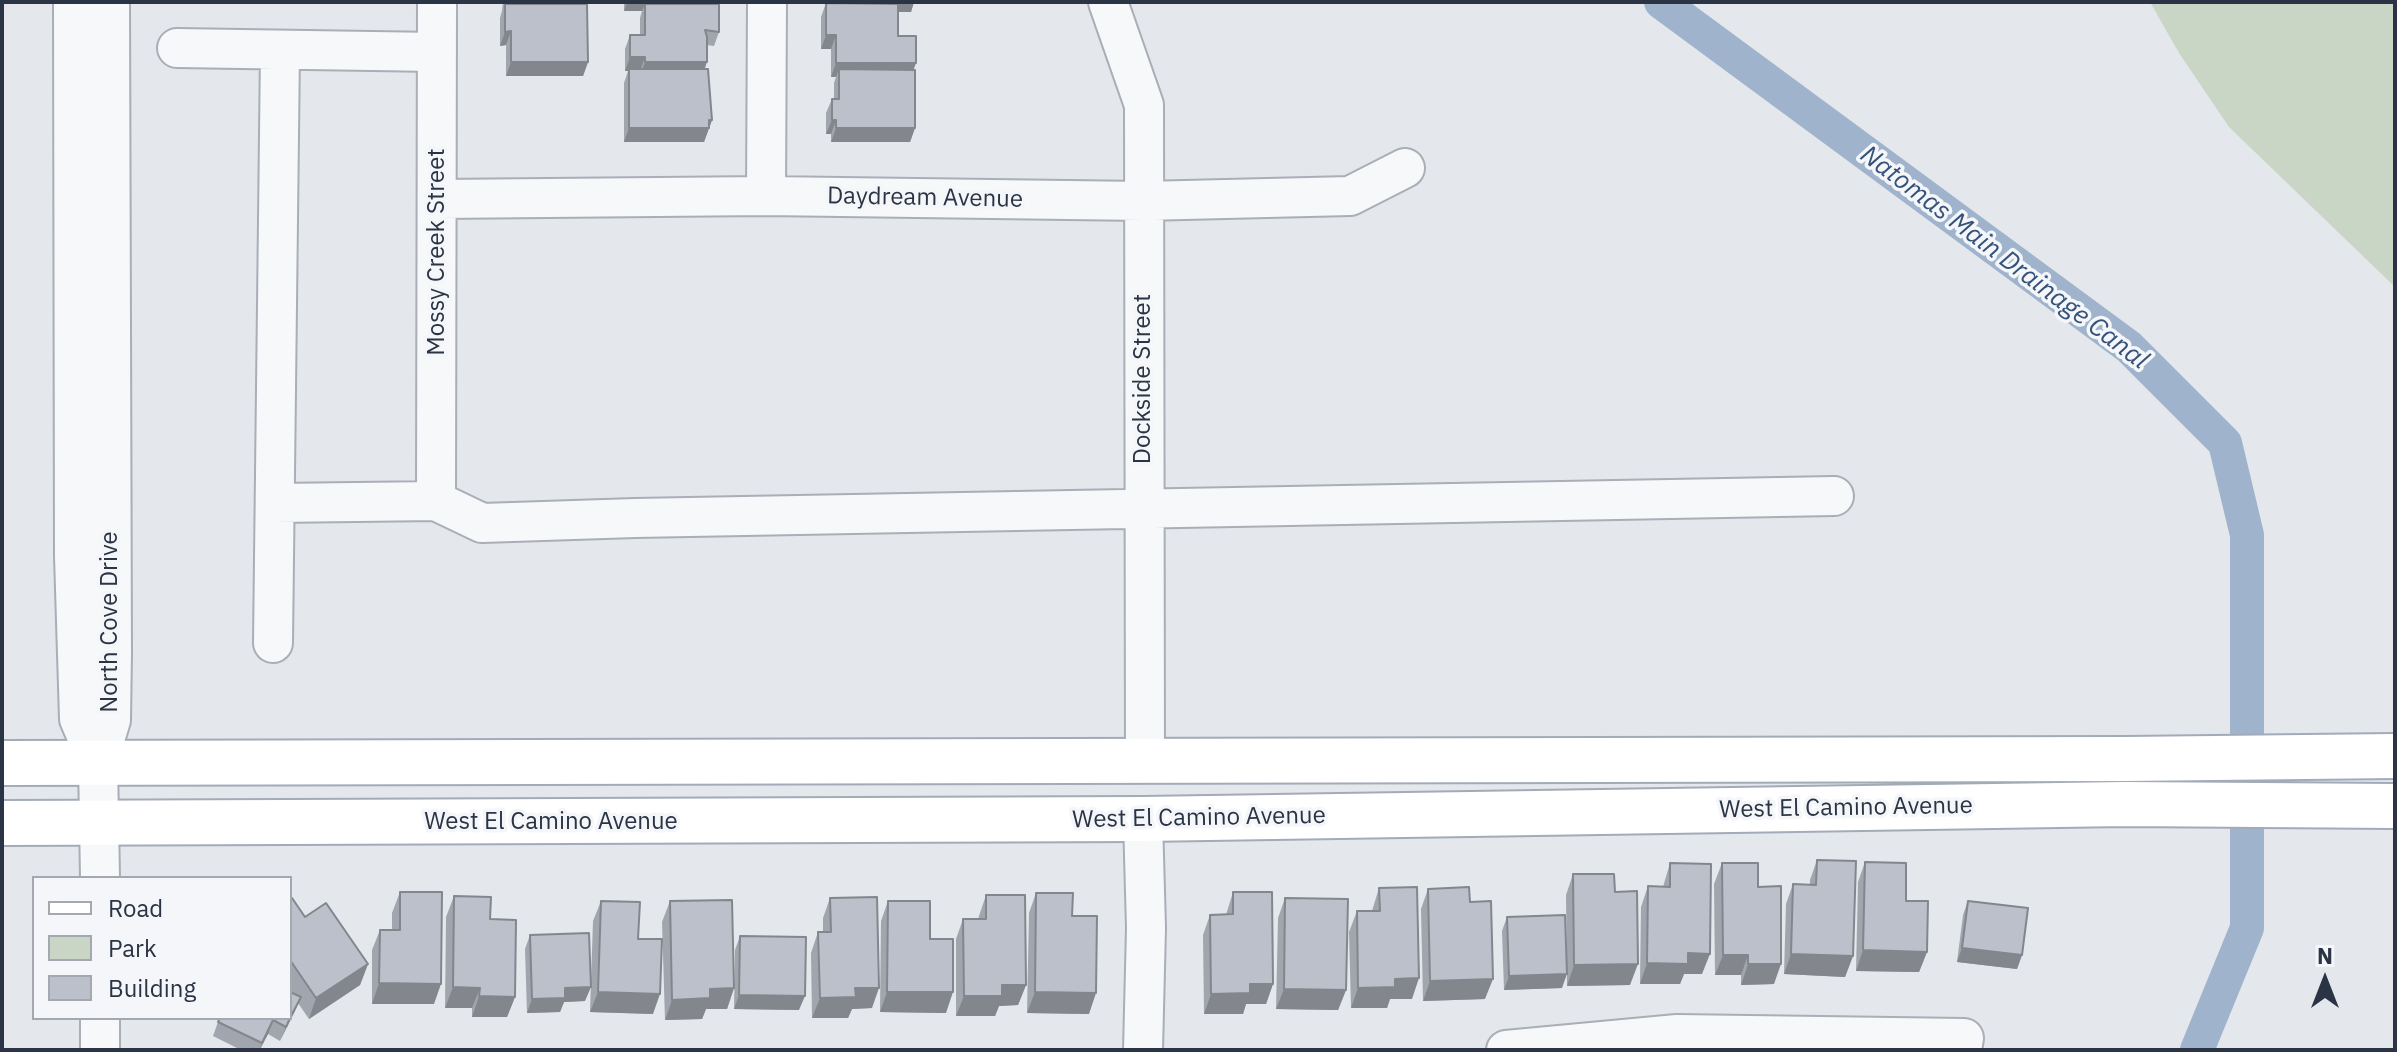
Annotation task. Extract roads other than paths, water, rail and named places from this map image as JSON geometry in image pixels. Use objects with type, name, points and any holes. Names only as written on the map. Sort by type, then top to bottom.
[{"type":"main road","name":"West El Camino Avenue","points":[[2,763],[2391,756]]},
{"type":"main road","name":"West El Camino Avenue","points":[[2,823],[1143,819],[2125,804],[2391,806]]},
{"type":"street","name":"North Cove Drive","points":[[73,2],[74,556],[79,719],[98,763]]},
{"type":"street","name":"North Cove Drive","points":[[98,763],[111,720],[110,2]]},
{"type":"street","name":"Mossy Creek Street","points":[[436,501],[437,2]]},
{"type":"street","points":[[766,196],[767,2]]},
{"type":"street","name":"Dockside Street","points":[[1108,2],[1144,105],[1145,761]]},
{"type":"street","points":[[177,48],[437,52]]},
{"type":"street","points":[[273,643],[280,50]]},
{"type":"street","name":"Daydream Avenue","points":[[438,199],[766,196],[1143,201],[1350,196],[1405,168]]},
{"type":"street","points":[[275,503],[436,501],[482,523],[1834,496]]},
{"type":"street","points":[[98,763],[100,876]]},
{"type":"street","points":[[1143,819],[1146,928],[1143,1050]]},
{"type":"street","points":[[100,1020],[100,1050]]},
{"type":"street","points":[[1506,1050],[1677,1034],[1964,1038],[1962,1050]]},
{"type":"waterway","name":"Natomas Main Drainage Canal","points":[[1661,2],[2129,347],[2225,443],[2247,535],[2247,928],[2197,1050]]}]
